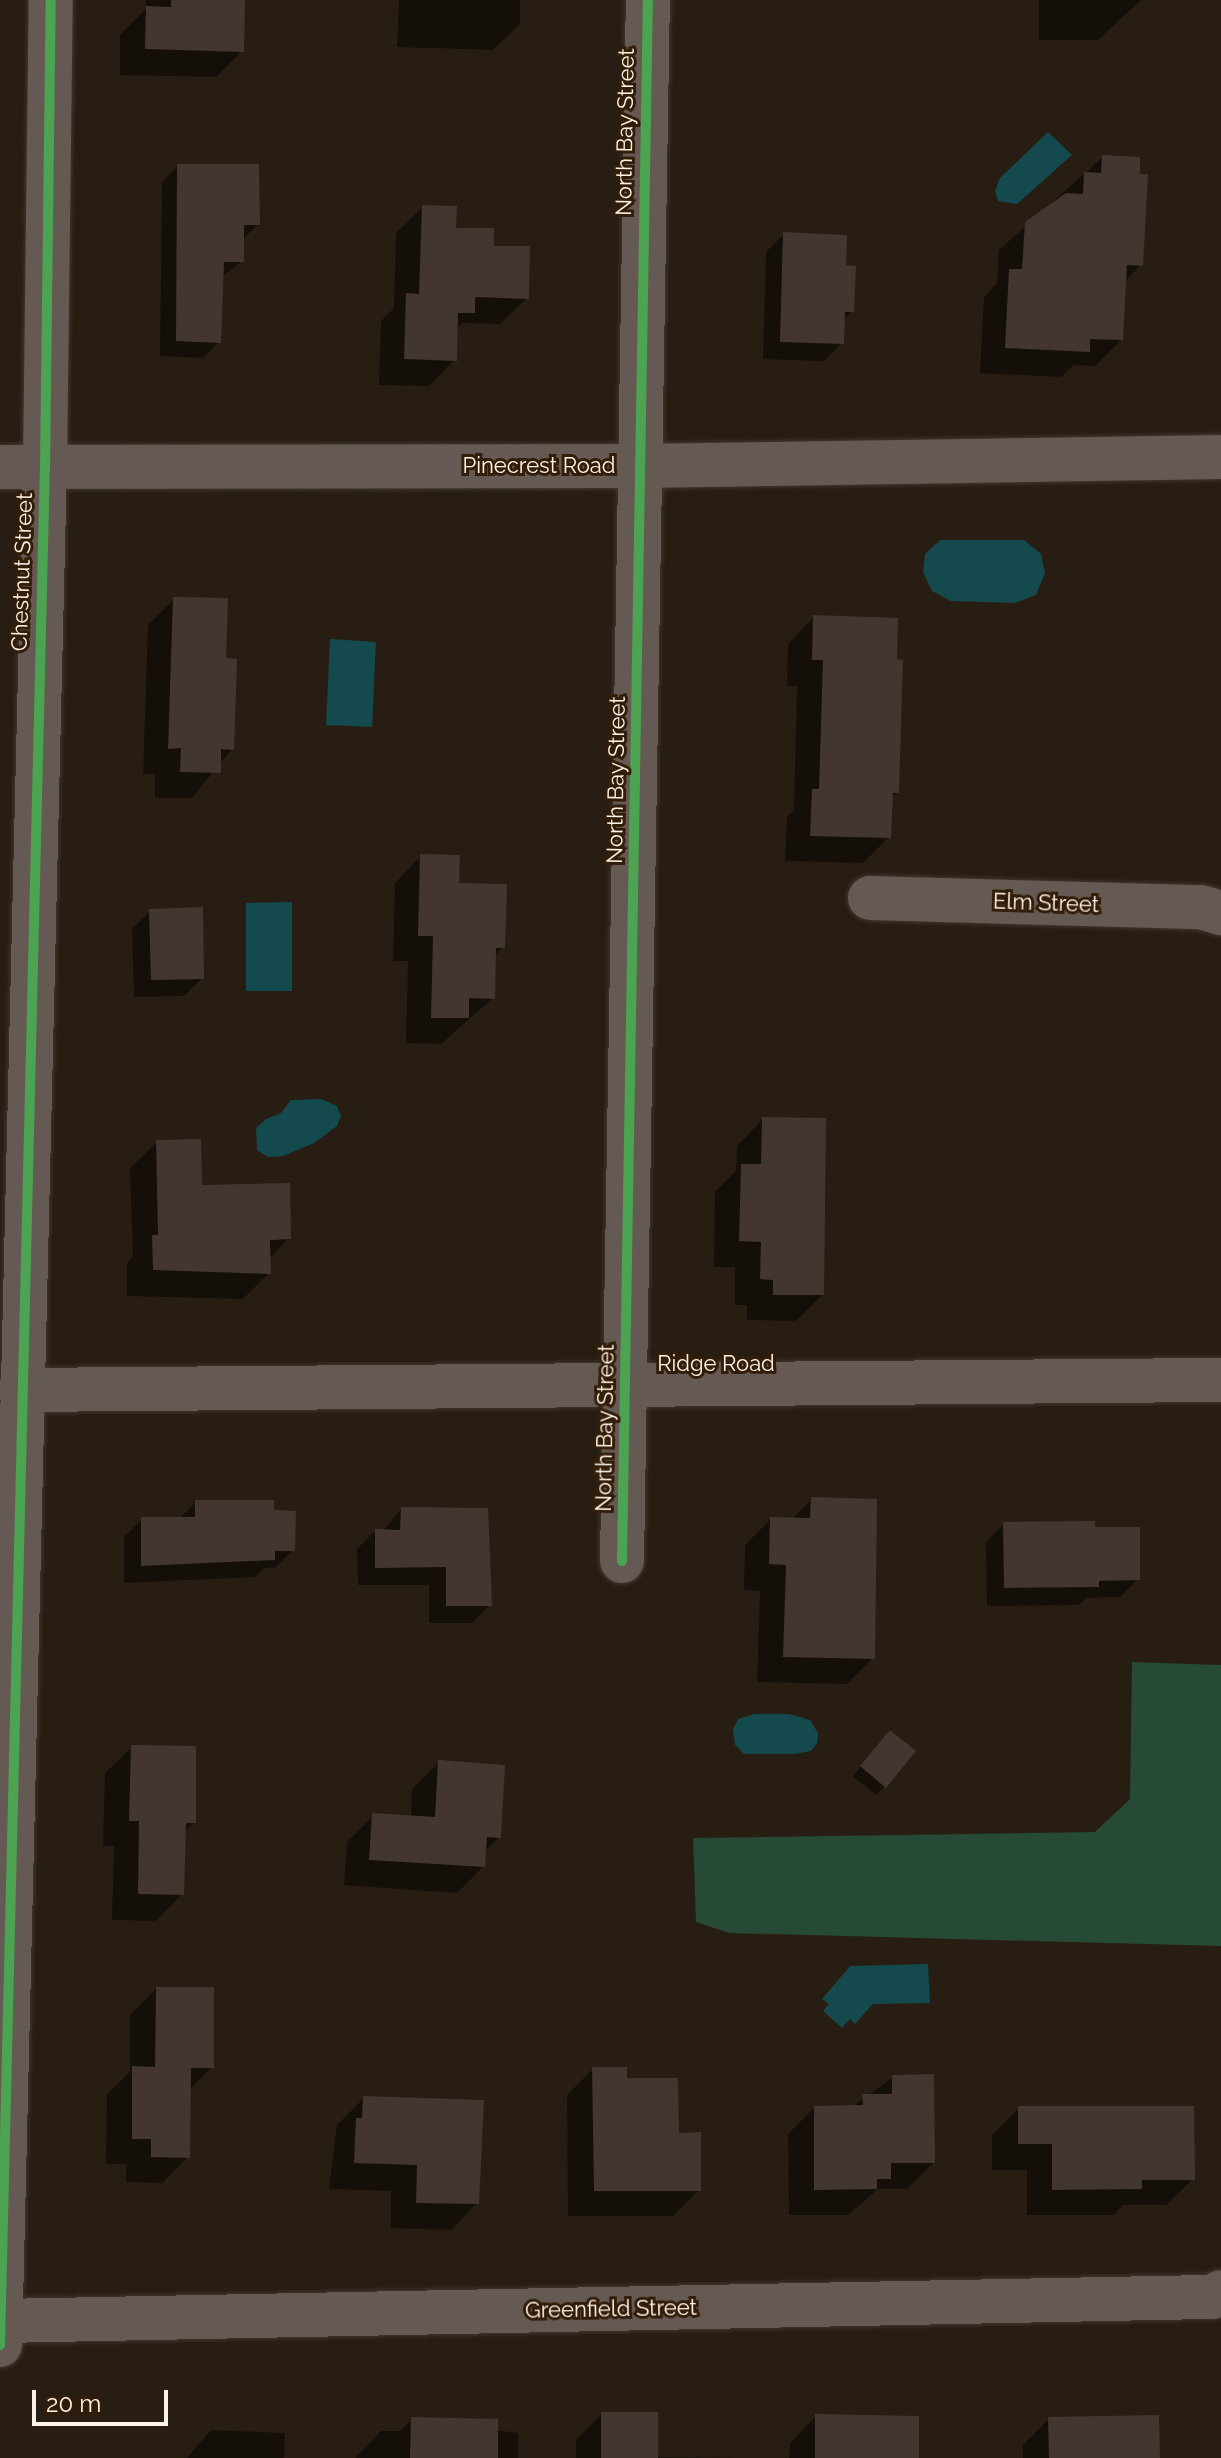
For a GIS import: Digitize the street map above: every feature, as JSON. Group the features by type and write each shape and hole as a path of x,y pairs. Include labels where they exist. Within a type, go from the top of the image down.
{"street":[{"name":"Chestnut Street","path":"0,2345 20,1390 45,467 51,0"},
{"name":"North Bay Street","path":"622,1561 648,0"},
{"name":"Pinecrest Road","path":"0,467 640,466 1221,457"},
{"name":"Elm Street","path":"870,898 1201,907 1221,913"},
{"name":"Ridge Road","path":"20,1390 1221,1380"},
{"name":"Greenfield Street","path":"1,2321 1180,2297 1221,2292"}],"green space":[{"path":"1132,1662 1221,1665 1221,1946 729,1933 696,1922 693,1838 1095,1832 1130,1799"}],"water":[{"path":"1048,132 1072,155 1017,204 998,201 995,191 1000,178"},
{"path":"940,540 1024,540 1041,554 1045,573 1036,595 1015,603 951,601 932,591 923,572 925,554"},
{"path":"330,639 376,642 372,727 326,725"},
{"path":"292,902 292,991 246,991 246,903"},
{"path":"321,1099 337,1106 341,1116 337,1126 314,1143 283,1156 268,1157 257,1150 256,1128 266,1119 281,1113 291,1100"},
{"path":"754,1714 789,1714 810,1720 818,1733 817,1743 811,1751 794,1754 744,1754 735,1745 733,1729 738,1719"},
{"path":"928,1964 930,2003 873,2004 855,2024 850,2019 842,2028 823,2011 829,2004 822,1999 850,1966"}],"building":[{"path":"171,0 245,0 244,52 145,49 146,6 171,7"},
{"path":"1102,155 1140,157 1140,174 1148,174 1143,266 1127,265 1123,340 1090,339 1090,352 1005,348 1009,269 1022,269 1025,222 1066,193 1083,194 1084,172 1101,173"},
{"path":"177,164 259,164 260,225 244,225 244,262 224,262 221,343 176,341"},
{"path":"422,205 457,206 456,228 494,228 494,246 530,246 529,299 475,297 475,313 458,313 457,361 404,359 406,293 419,294"},
{"path":"783,232 847,235 846,265 856,266 854,312 845,312 844,344 780,342"},
{"path":"173,597 228,598 226,658 237,659 234,750 221,749 221,773 180,772 181,748 168,749"},
{"path":"813,615 898,618 897,659 903,660 899,793 893,793 891,838 810,836 812,789 819,789 823,660 812,660"},
{"path":"420,854 460,855 459,883 507,884 505,948 496,948 495,999 469,998 469,1018 431,1018 433,936 418,936"},
{"path":"203,907 204,979 151,980 149,909"},
{"path":"762,1117 826,1118 824,1295 773,1295 773,1280 760,1279 761,1242 739,1241 741,1164 761,1164"},
{"path":"201,1139 202,1185 290,1183 291,1239 270,1240 271,1274 153,1270 152,1235 158,1235 156,1140"},
{"path":"811,1497 877,1499 875,1659 783,1657 786,1565 769,1564 770,1517 810,1518"},
{"path":"195,1500 274,1500 274,1510 296,1511 295,1551 275,1551 275,1560 141,1566 141,1517 195,1517"},
{"path":"401,1507 488,1508 492,1606 446,1606 446,1567 375,1568 375,1529 400,1530"},
{"path":"1095,1521 1095,1527 1140,1527 1140,1580 1099,1581 1099,1587 1004,1588 1003,1522"},
{"path":"890,1730 916,1751 886,1788 860,1766"},
{"path":"131,1745 196,1746 196,1823 186,1823 184,1895 138,1894 139,1821 129,1821"},
{"path":"438,1760 505,1765 501,1838 487,1837 485,1867 369,1860 372,1813 435,1817"},
{"path":"156,1987 214,1987 214,2068 191,2068 190,2158 151,2157 151,2139 132,2139 132,2066 155,2067"},
{"path":"592,2067 627,2067 627,2078 678,2078 679,2133 701,2132 701,2191 594,2191"},
{"path":"934,2074 935,2163 891,2163 891,2179 877,2179 877,2189 814,2190 814,2106 863,2105 862,2094 892,2094 892,2075"},
{"path":"363,2096 484,2100 479,2204 416,2203 417,2165 354,2163 356,2118 362,2118"},
{"path":"1018,2106 1194,2106 1195,2180 1142,2180 1142,2189 1052,2190 1052,2144 1018,2144"},
{"path":"601,2412 658,2412 658,2458 601,2458"},
{"path":"815,2414 919,2416 919,2458 815,2458"},
{"path":"1159,2415 1160,2458 1049,2458 1048,2417"},
{"path":"411,2417 498,2419 498,2458 410,2458"}],"cycle path":[{"path":"0,2345 45,467 51,0"},
{"path":"622,1561 648,0"}]}
